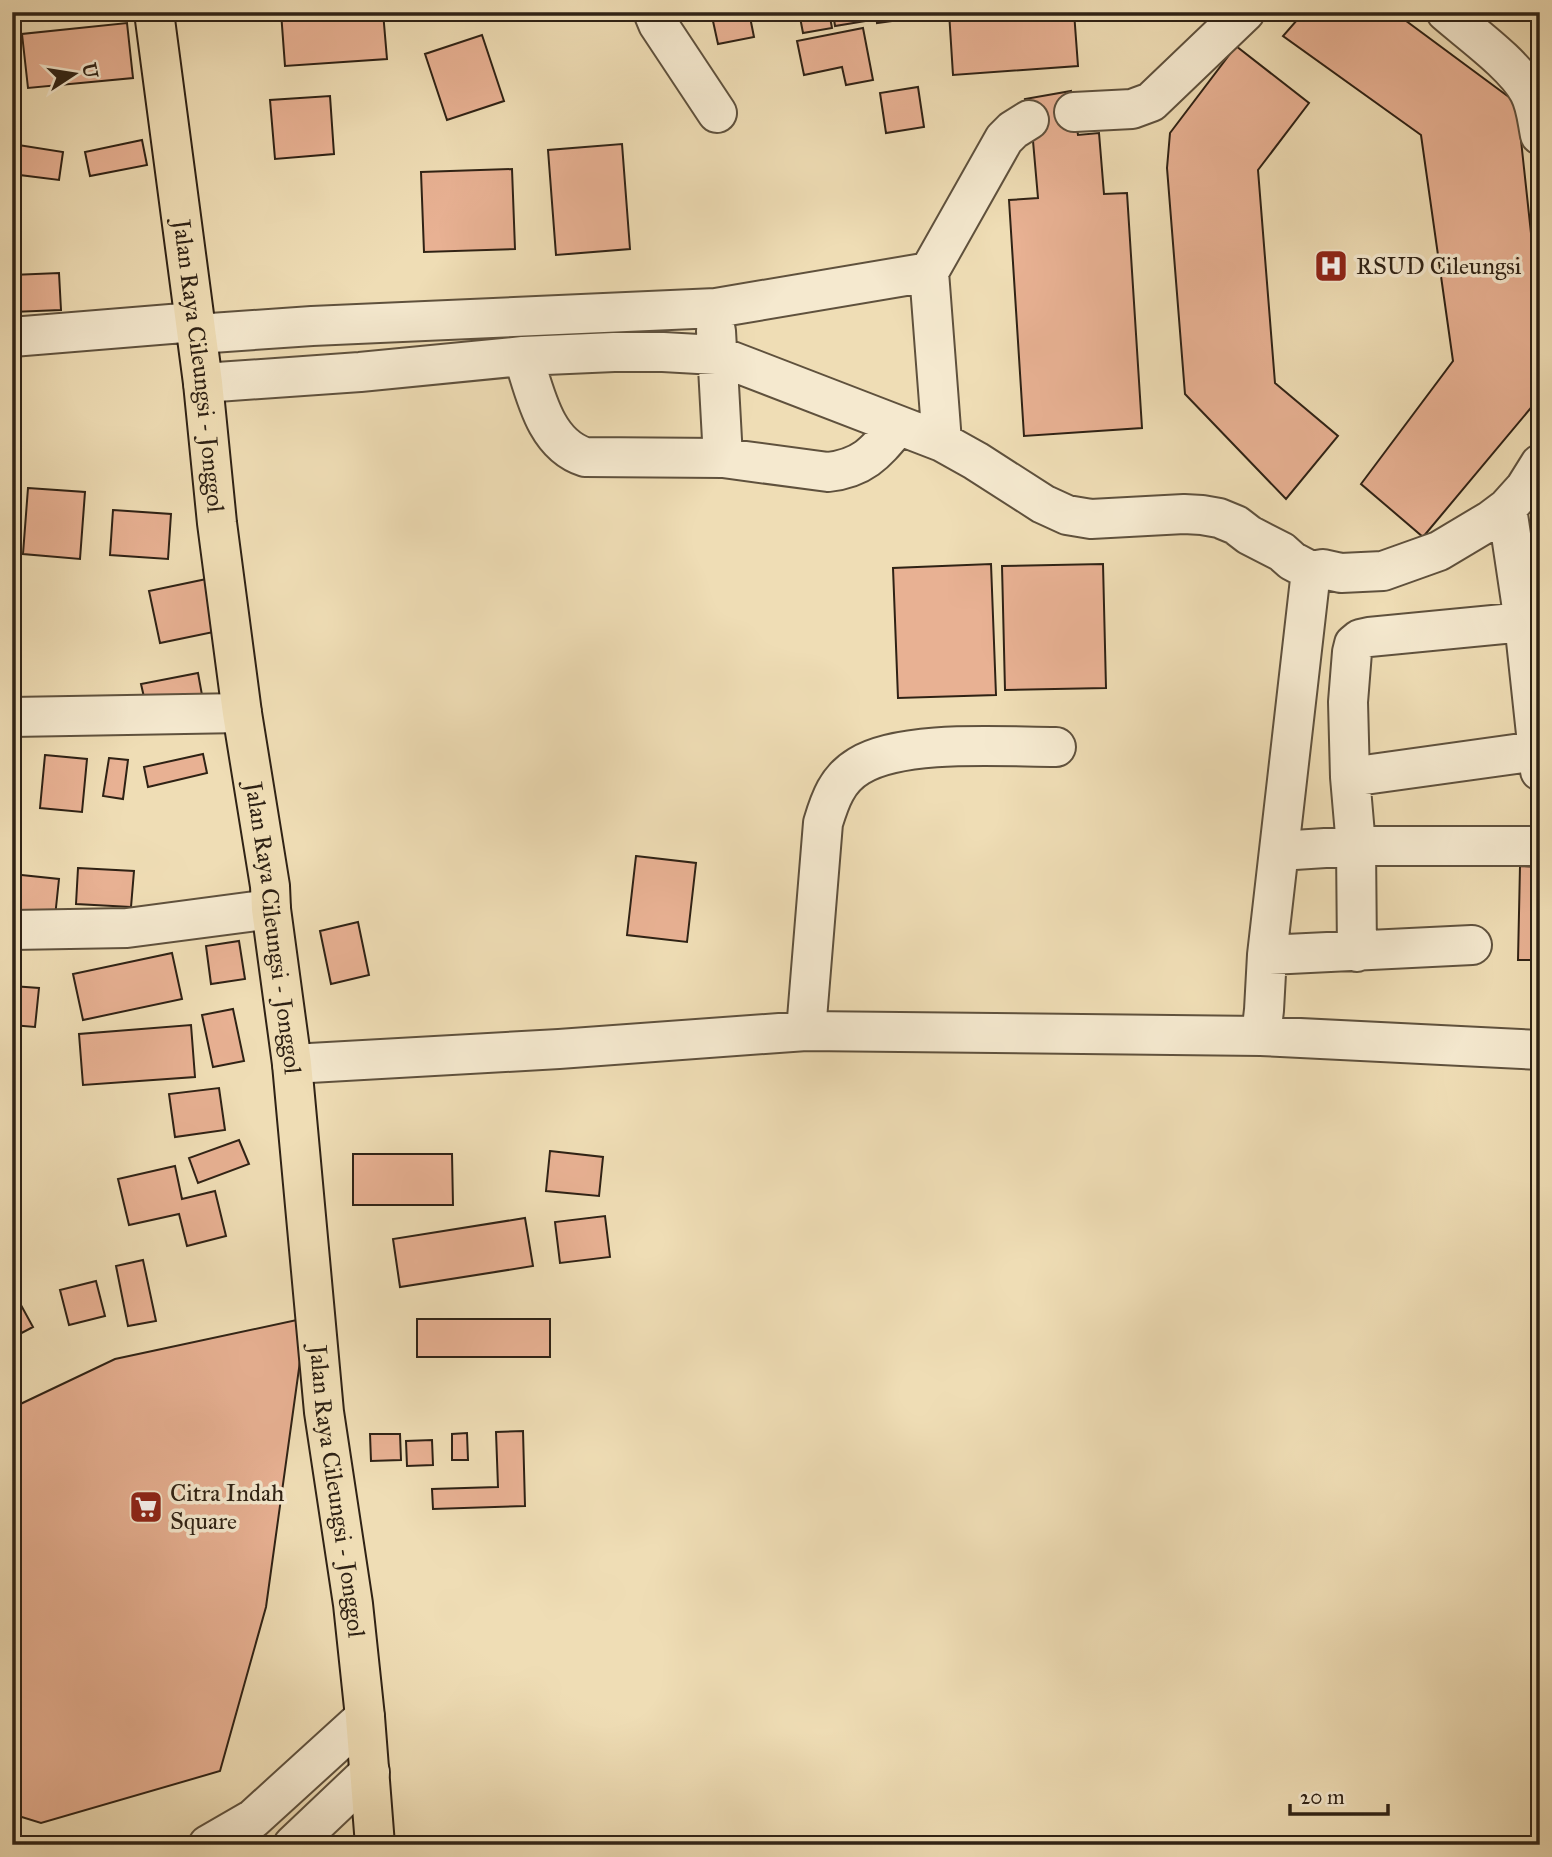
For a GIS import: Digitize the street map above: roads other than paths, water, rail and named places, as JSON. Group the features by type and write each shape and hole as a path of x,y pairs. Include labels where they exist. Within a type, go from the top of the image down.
{"main road":[{"name":"Jalan Raya Cileungsi - Jonggol","path":"154,12 203,383 217,523 242,713 271,886 271,909 292,1064 324,1412 353,1604 375,1845"}],"street":[{"path":"653,12 658,24 717,113"},
{"path":"1074,112 1132,109 1151,102 1245,12"},
{"path":"1446,12 1521,80 1535,107 1540,135"},
{"path":"942,442 929,272 1004,139 1029,120"},
{"path":"12,337 716,308 929,272"},
{"path":"716,308 716,355 723,458"},
{"path":"203,383 359,372 523,356 614,352 716,355 942,442 1042,504 1067,515 1091,519 1184,514 1219,518 1236,525 1248,535 1282,552 1311,571 1323,569 1341,573 1383,571 1440,551 1507,508 1525,488 1540,464"},
{"path":"523,356 542,414 560,443 575,454 594,458 723,458 828,472 844,470 869,458 898,426"},
{"path":"1350,778 1539,761 1524,622 1507,508"},
{"path":"1261,1036 1267,955 1311,571"},
{"path":"1357,952 1356,846 1350,778 1348,702 1354,644 1369,637 1524,622"},
{"path":"12,717 242,713"},
{"path":"806,1031 823,823 831,797 844,779 858,766 879,756 933,748 1056,747"},
{"path":"1279,851 1356,846 1540,846"},
{"path":"12,930 127,928 271,909"},
{"path":"1267,955 1472,945"},
{"path":"292,1064 559,1049 806,1031 1261,1036 1540,1050"},
{"path":"208,1845 253,1819 365,1717"},
{"path":"293,1845 370,1772"}],"place":[{"name":"RSUD Cileungsi","path":"1331,266"},
{"name":"Citra Indah Square","path":"146,1507"}]}
